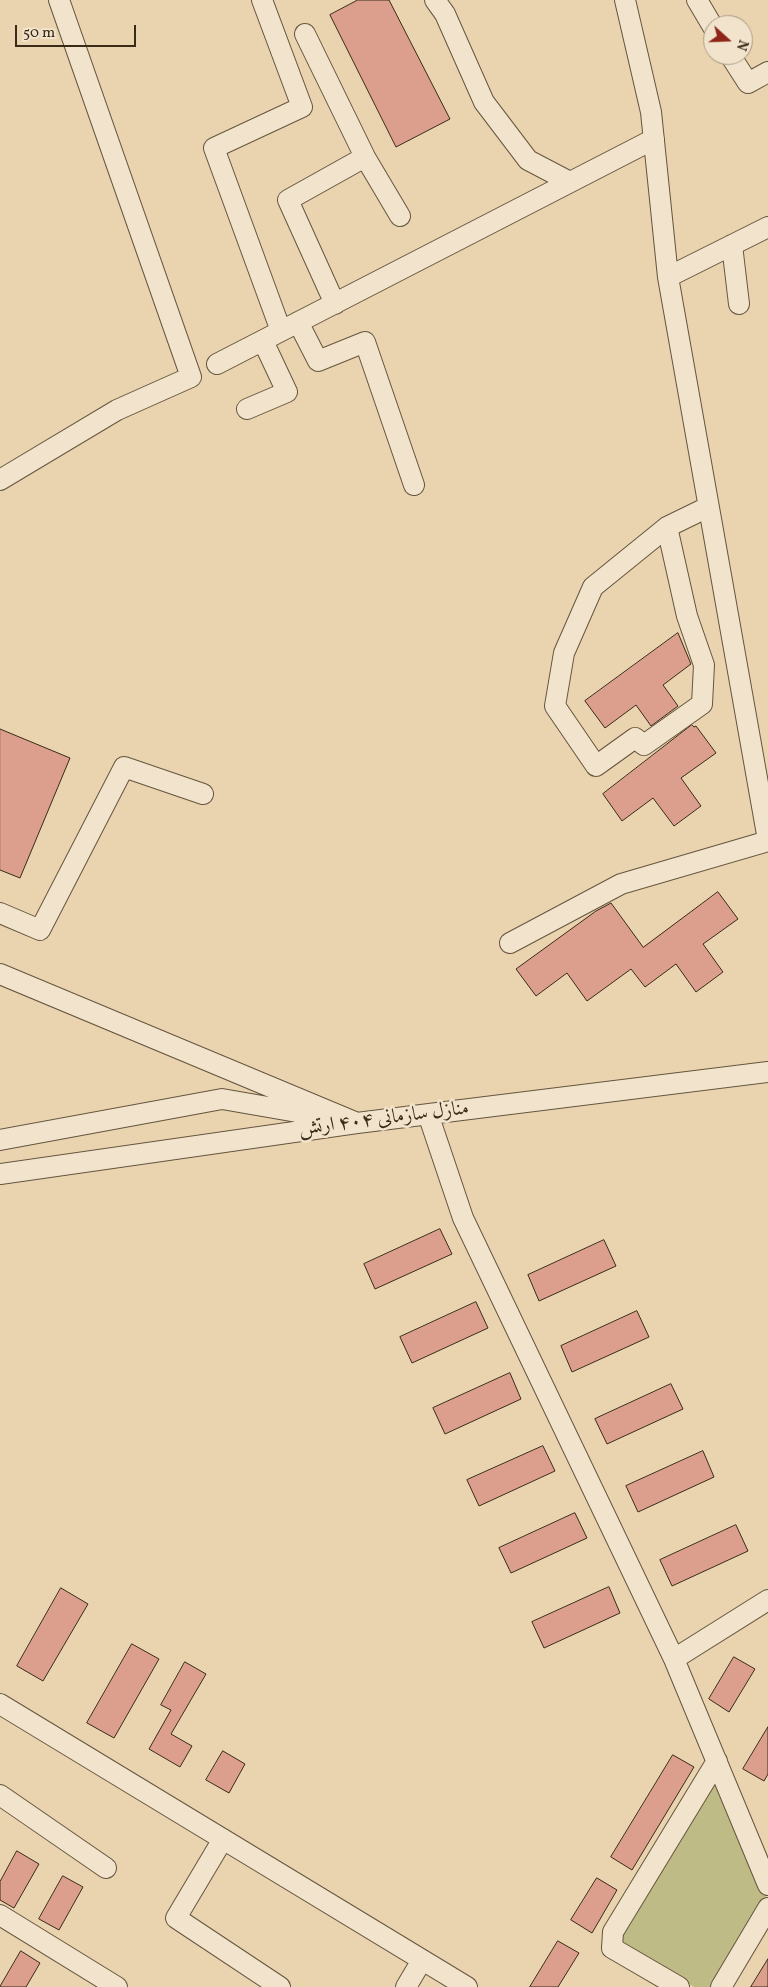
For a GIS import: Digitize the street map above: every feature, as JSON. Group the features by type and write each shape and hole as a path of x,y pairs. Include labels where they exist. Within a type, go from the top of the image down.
{"street":[{"path":"0,480 117,410 191,377 59,0"},
{"path":"248,409 287,392 281,332 214,148 302,107 262,0"},
{"path":"435,0 445,14 484,102 528,160 570,182"},
{"path":"510,943 621,884 768,840 765,803 708,507 668,277 652,112 626,0"},
{"path":"697,0 706,15"},
{"path":"306,34 365,157 400,216"},
{"path":"736,65 748,83 768,72"},
{"path":"217,364 654,139"},
{"path":"335,304 288,200 365,157"},
{"path":"668,277 768,227"},
{"path":"732,245 740,304"},
{"path":"281,332 318,361 365,342 414,485"},
{"path":"667,527 687,616 704,664 702,704 644,745 635,738 596,766 555,706 564,653 593,587 667,527 708,507"},
{"path":"0,913 40,930 124,767 202,794"},
{"path":"0,974 357,1122"},
{"name":"منازل سازمانی ۴۰۴ ارتش","path":"0,1174 357,1122 768,1072"},
{"path":"0,1140 222,1099 357,1122"},
{"path":"428,1114 462,1218 674,1659 768,1885"},
{"path":"674,1659 768,1600"},
{"path":"1,1706 466,1987"},
{"path":"679,1987 612,1948 613,1932 717,1761"},
{"path":"0,1795 106,1868"},
{"path":"223,1839 176,1918 280,1987"},
{"path":"721,1987 768,1908"},
{"path":"0,1915 117,1987"},
{"path":"406,1987 422,1960"}],"shaded area":[{"path":"717,1781 766,1896 713,1987 694,1987 620,1940"}],"building":[{"path":"358,0 389,0 450,119 396,147 330,15"},
{"path":"678,633 691,664 663,685 678,706 651,726 636,705 605,728 585,701"},
{"path":"692,725 696,726 716,753 681,778 701,806 674,826 653,798 622,821 603,794"},
{"path":"0,729 70,758 20,878 0,870"},
{"path":"718,892 738,919 703,944 723,972 696,992 676,964 645,987 631,969 587,1001 567,973 536,996 516,969 596,911 611,903 643,947"},
{"path":"440,1229 452,1254 375,1289 364,1264"},
{"path":"604,1240 616,1266 539,1301 528,1275"},
{"path":"476,1302 488,1328 412,1363 400,1337"},
{"path":"637,1311 649,1337 572,1372 561,1346"},
{"path":"510,1373 521,1399 445,1434 433,1408"},
{"path":"671,1384 683,1409 607,1444 595,1419"},
{"path":"543,1446 555,1471 479,1506 467,1480"},
{"path":"703,1451 714,1477 638,1512 626,1486"},
{"path":"575,1513 587,1538 511,1573 499,1548"},
{"path":"736,1525 748,1551 672,1586 660,1560"},
{"path":"609,1587 620,1613 544,1648 532,1622"},
{"path":"61,1588 88,1604 43,1681 17,1666"},
{"path":"132,1644 159,1659 114,1738 87,1723"},
{"path":"734,1657 755,1669 729,1712 709,1699"},
{"path":"185,1662 206,1674 171,1734 192,1746 180,1767 149,1749 171,1710 161,1705"},
{"path":"768,1727 768,1774 764,1781 743,1769"},
{"path":"223,1751 245,1764 229,1793 206,1780"},
{"path":"673,1755 694,1767 632,1870 611,1857"},
{"path":"17,1851 39,1864 14,1908 0,1900 0,1882"},
{"path":"63,1876 83,1887 59,1930 39,1919"},
{"path":"597,1878 617,1890 592,1933 571,1920"},
{"path":"558,1941 579,1953 558,1987 530,1987"},
{"path":"21,1951 40,1963 26,1987 0,1987"},
{"path":"768,1959 768,1987 751,1987"}]}
